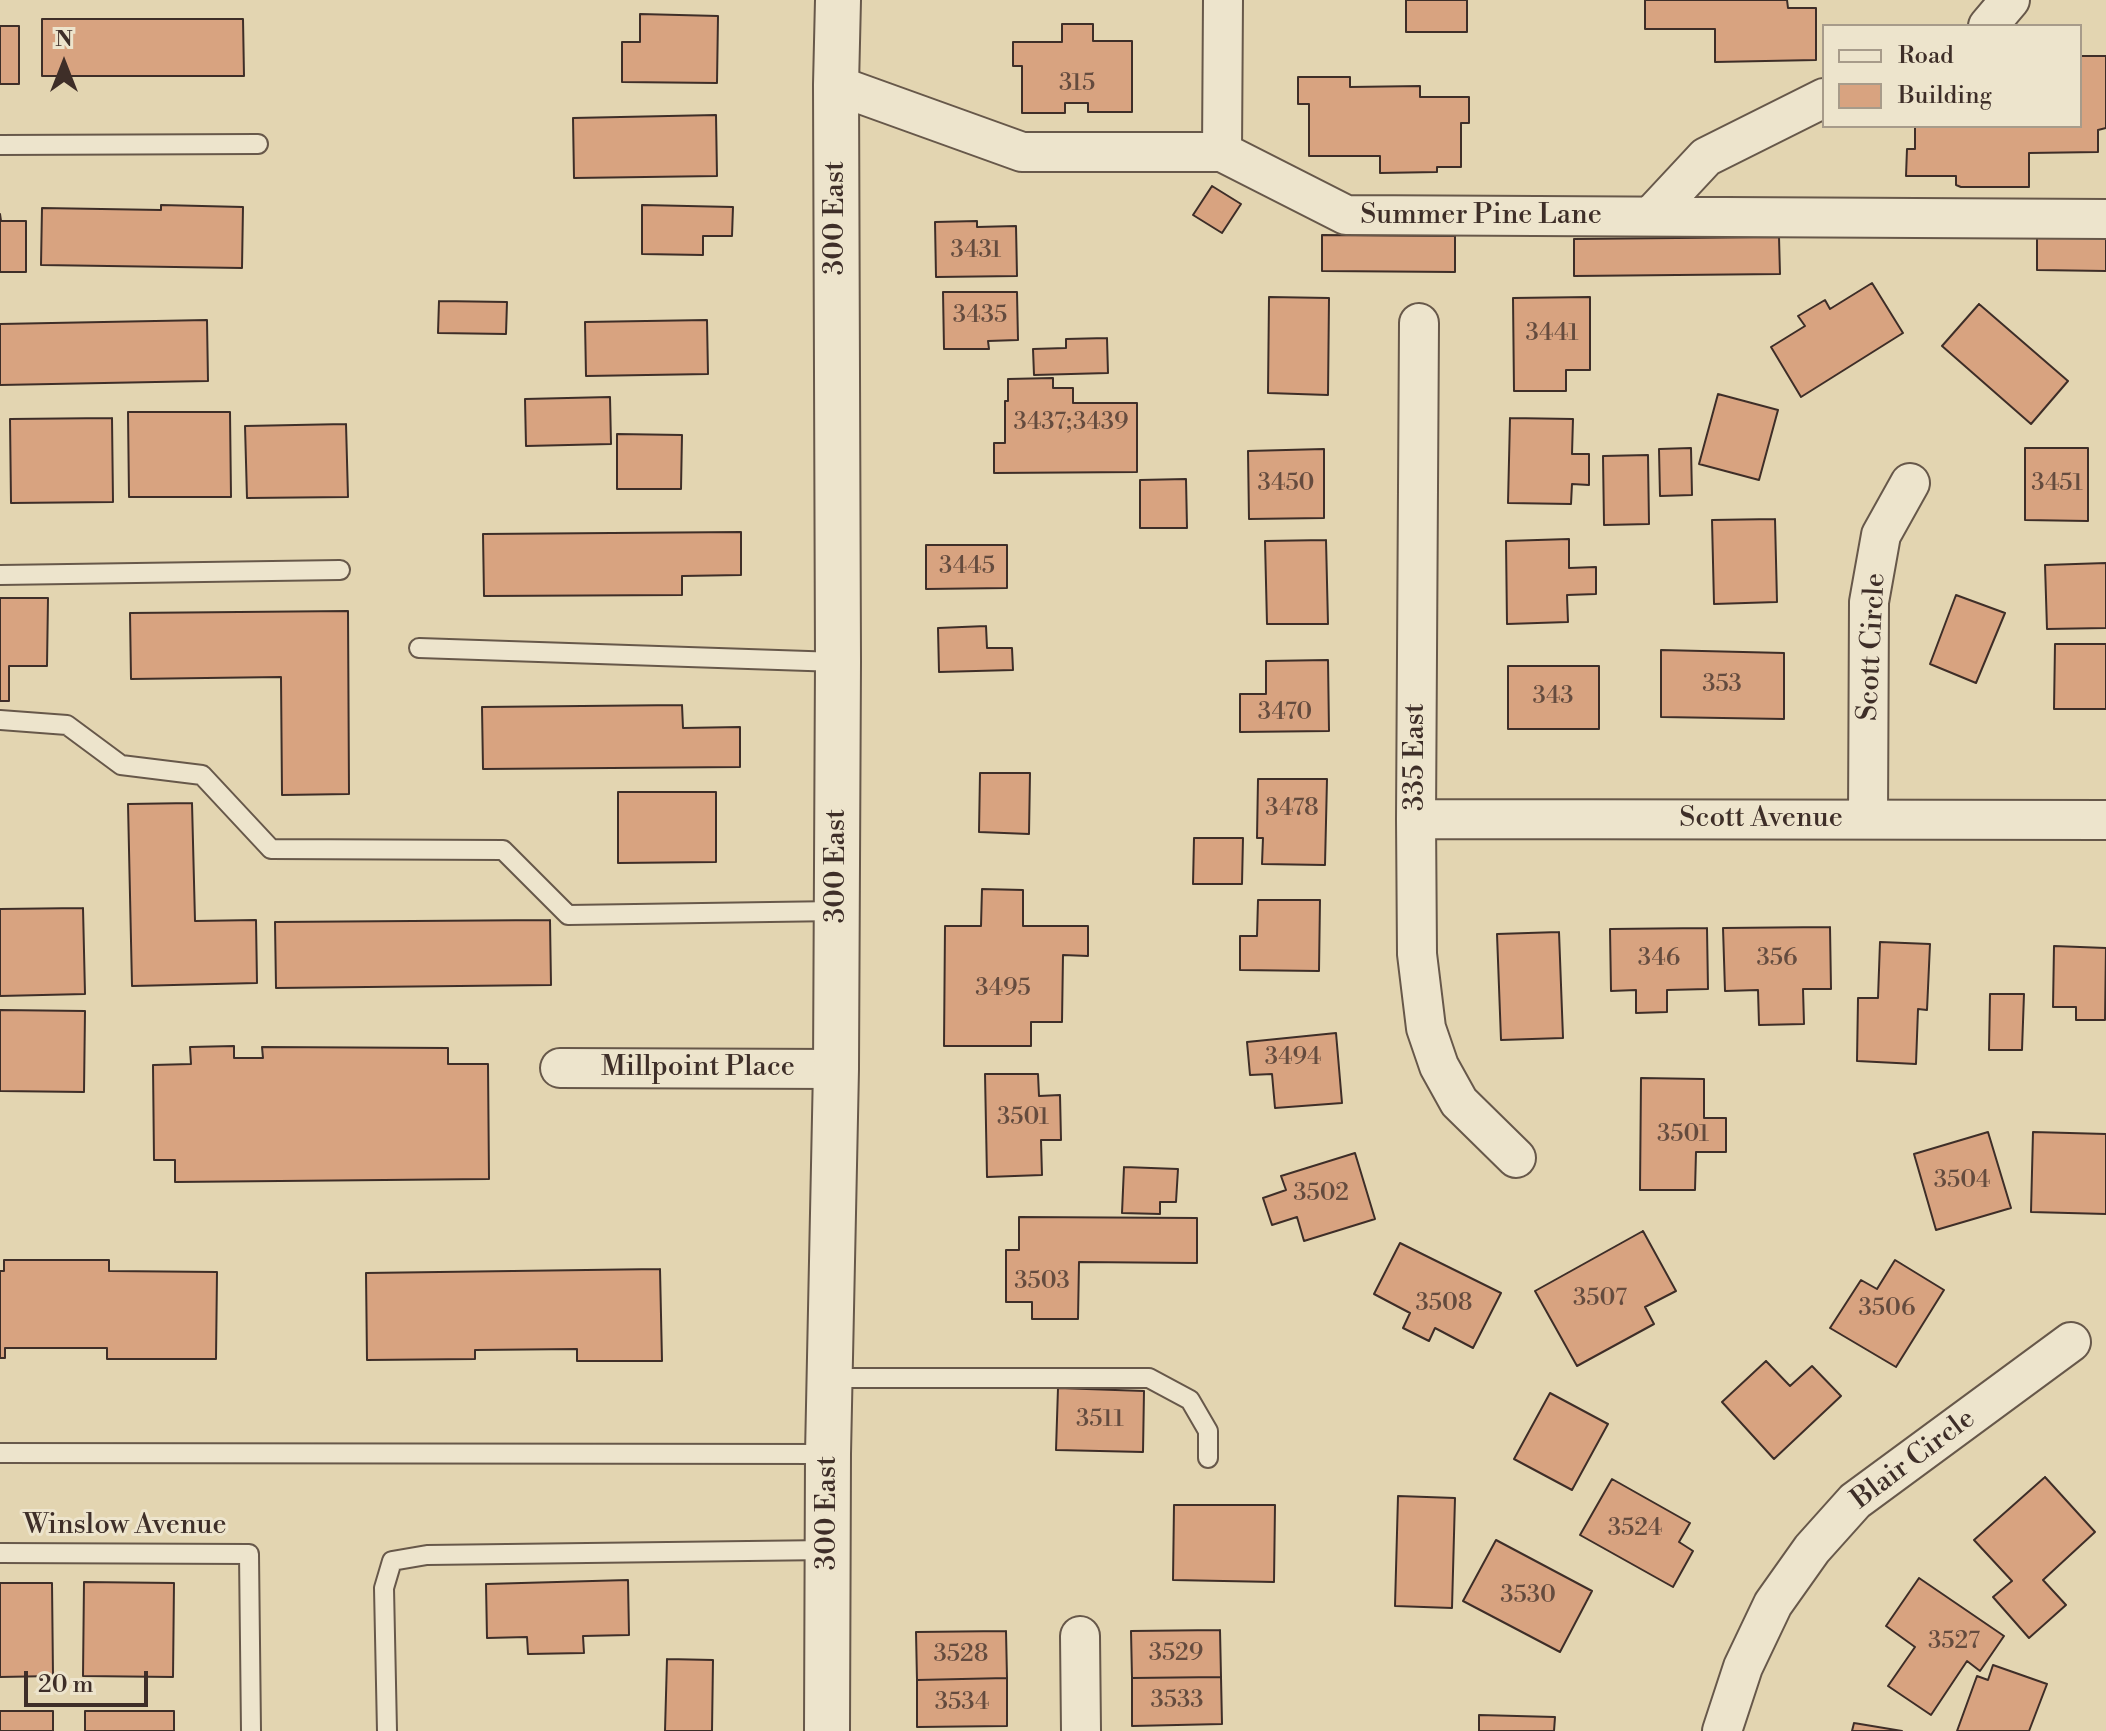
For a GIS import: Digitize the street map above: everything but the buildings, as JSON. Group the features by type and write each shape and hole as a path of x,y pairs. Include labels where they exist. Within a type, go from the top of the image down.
{"street":[{"name":"300 East","path":"827,1731 828,1454 836,1069 838,0"},
{"path":"1222,152 1223,0"},
{"path":"1990,24 2010,0"},
{"name":"Summer Pine Lane","path":"836,85 1022,152 1222,152 1346,215 2106,219"},
{"path":"1651,216 1706,157 1822,99"},
{"name":"335 East","path":"1419,323 1417,954 1426,1028 1439,1066 1459,1102 1516,1158"},
{"name":"Scott Circle","path":"1868,819 1869,602 1881,535 1910,483"},
{"name":"Scott Avenue","path":"1416,819 2106,820"},
{"name":"Millpoint Place","path":"560,1068 836,1069"},
{"name":"Blair Circle","path":"1722,1731 1743,1667 1773,1604 1812,1549 1855,1501 2071,1342"},
{"path":"1080,1636 1081,1731"}],"lane":[{"path":"0,145 258,144"},
{"path":"0,575 340,570"},
{"path":"419,648 838,662"},
{"path":"0,720 67,725 121,765 202,775 271,849 503,850 568,915 837,911"},
{"path":"830,1378 1149,1378 1190,1400 1208,1431 1208,1458"},
{"path":"0,1453 828,1454"},
{"path":"387,1731 384,1588 392,1561 427,1555 828,1550"},
{"name":"Winslow Avenue","path":"0,1553 249,1554 251,1731"}]}
